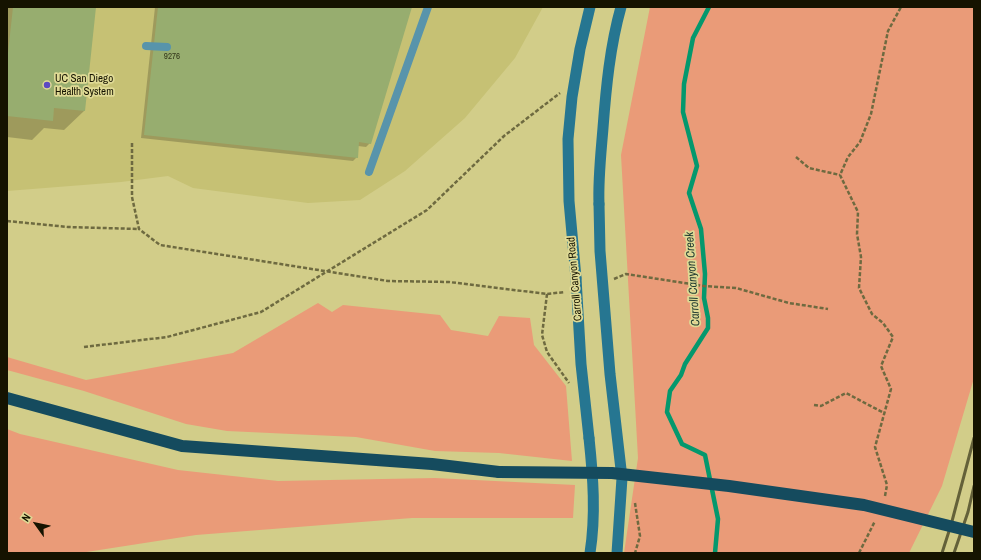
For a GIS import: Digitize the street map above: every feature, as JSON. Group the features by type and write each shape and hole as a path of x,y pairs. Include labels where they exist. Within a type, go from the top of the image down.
{"highway":[{"path":"7,398 182,446 418,463 499,472 612,473 729,486 864,505 974,532"}],"main road":[{"name":"Carroll Canyon Road","path":"590,7 580,49 568,139 569,201 581,364 591,464 593,508 590,553"},
{"path":"617,553 622,478 610,374 600,251 598,181 605,98 621,7"}],"lane":[{"path":"370,172 428,7"},
{"path":"146,46 167,47"}],"path":[{"path":"885,498 887,485 875,448 891,389 881,366 892,337 883,323 872,314 859,288 862,257 857,234 858,212 840,175 848,157 860,142 871,114 888,31 901,7"},
{"path":"84,347 167,337 261,312 427,210 504,136 575,82"},
{"path":"132,143 132,197 139,229"},
{"path":"796,156 809,168 840,175"},
{"path":"7,221 68,227 139,229 160,245 388,281 449,282 547,294 568,291"},
{"path":"611,280 626,274 704,286 736,288 789,303 828,309"},
{"path":"814,405 821,406 846,393 884,413"},
{"path":"860,553 876,519"}],"shaded area":[{"path":"7,7 543,7 515,58 465,118 405,171 360,200 308,203 193,188 168,176 121,182 7,191"},
{"path":"650,7 974,7 974,378 942,486 909,553 624,553 638,458 621,155"},
{"path":"318,303 332,312 343,305 440,315 451,330 488,336 499,316 530,318 534,345 566,386 572,461 499,453 435,451 356,437 227,431 186,424 84,391 7,370 7,357 86,380 233,353"},
{"path":"7,429 20,434 178,470 278,481 435,478 575,485 573,518 412,518 196,535 80,553 7,553"}],"building":[{"name":"UC San Diego Health System","path":"13,7 96,7 85,111 54,108 53,121 7,116 7,62"},
{"path":"158,7 412,7 371,144 359,142 358,158 144,135"}],"waterway":[{"name":"Carroll Canyon Creek","path":"709,7 693,38 684,84 683,112 697,166 689,193 701,229 705,274 704,298 708,318 708,328 670,391 667,412 682,444 705,455 718,519 715,553"}],"railway":[{"path":"942,553 974,438"},
{"path":"954,553 968,512 974,486"}],"place":[{"name":"UC San Diego Health System","path":"47,85"}]}
